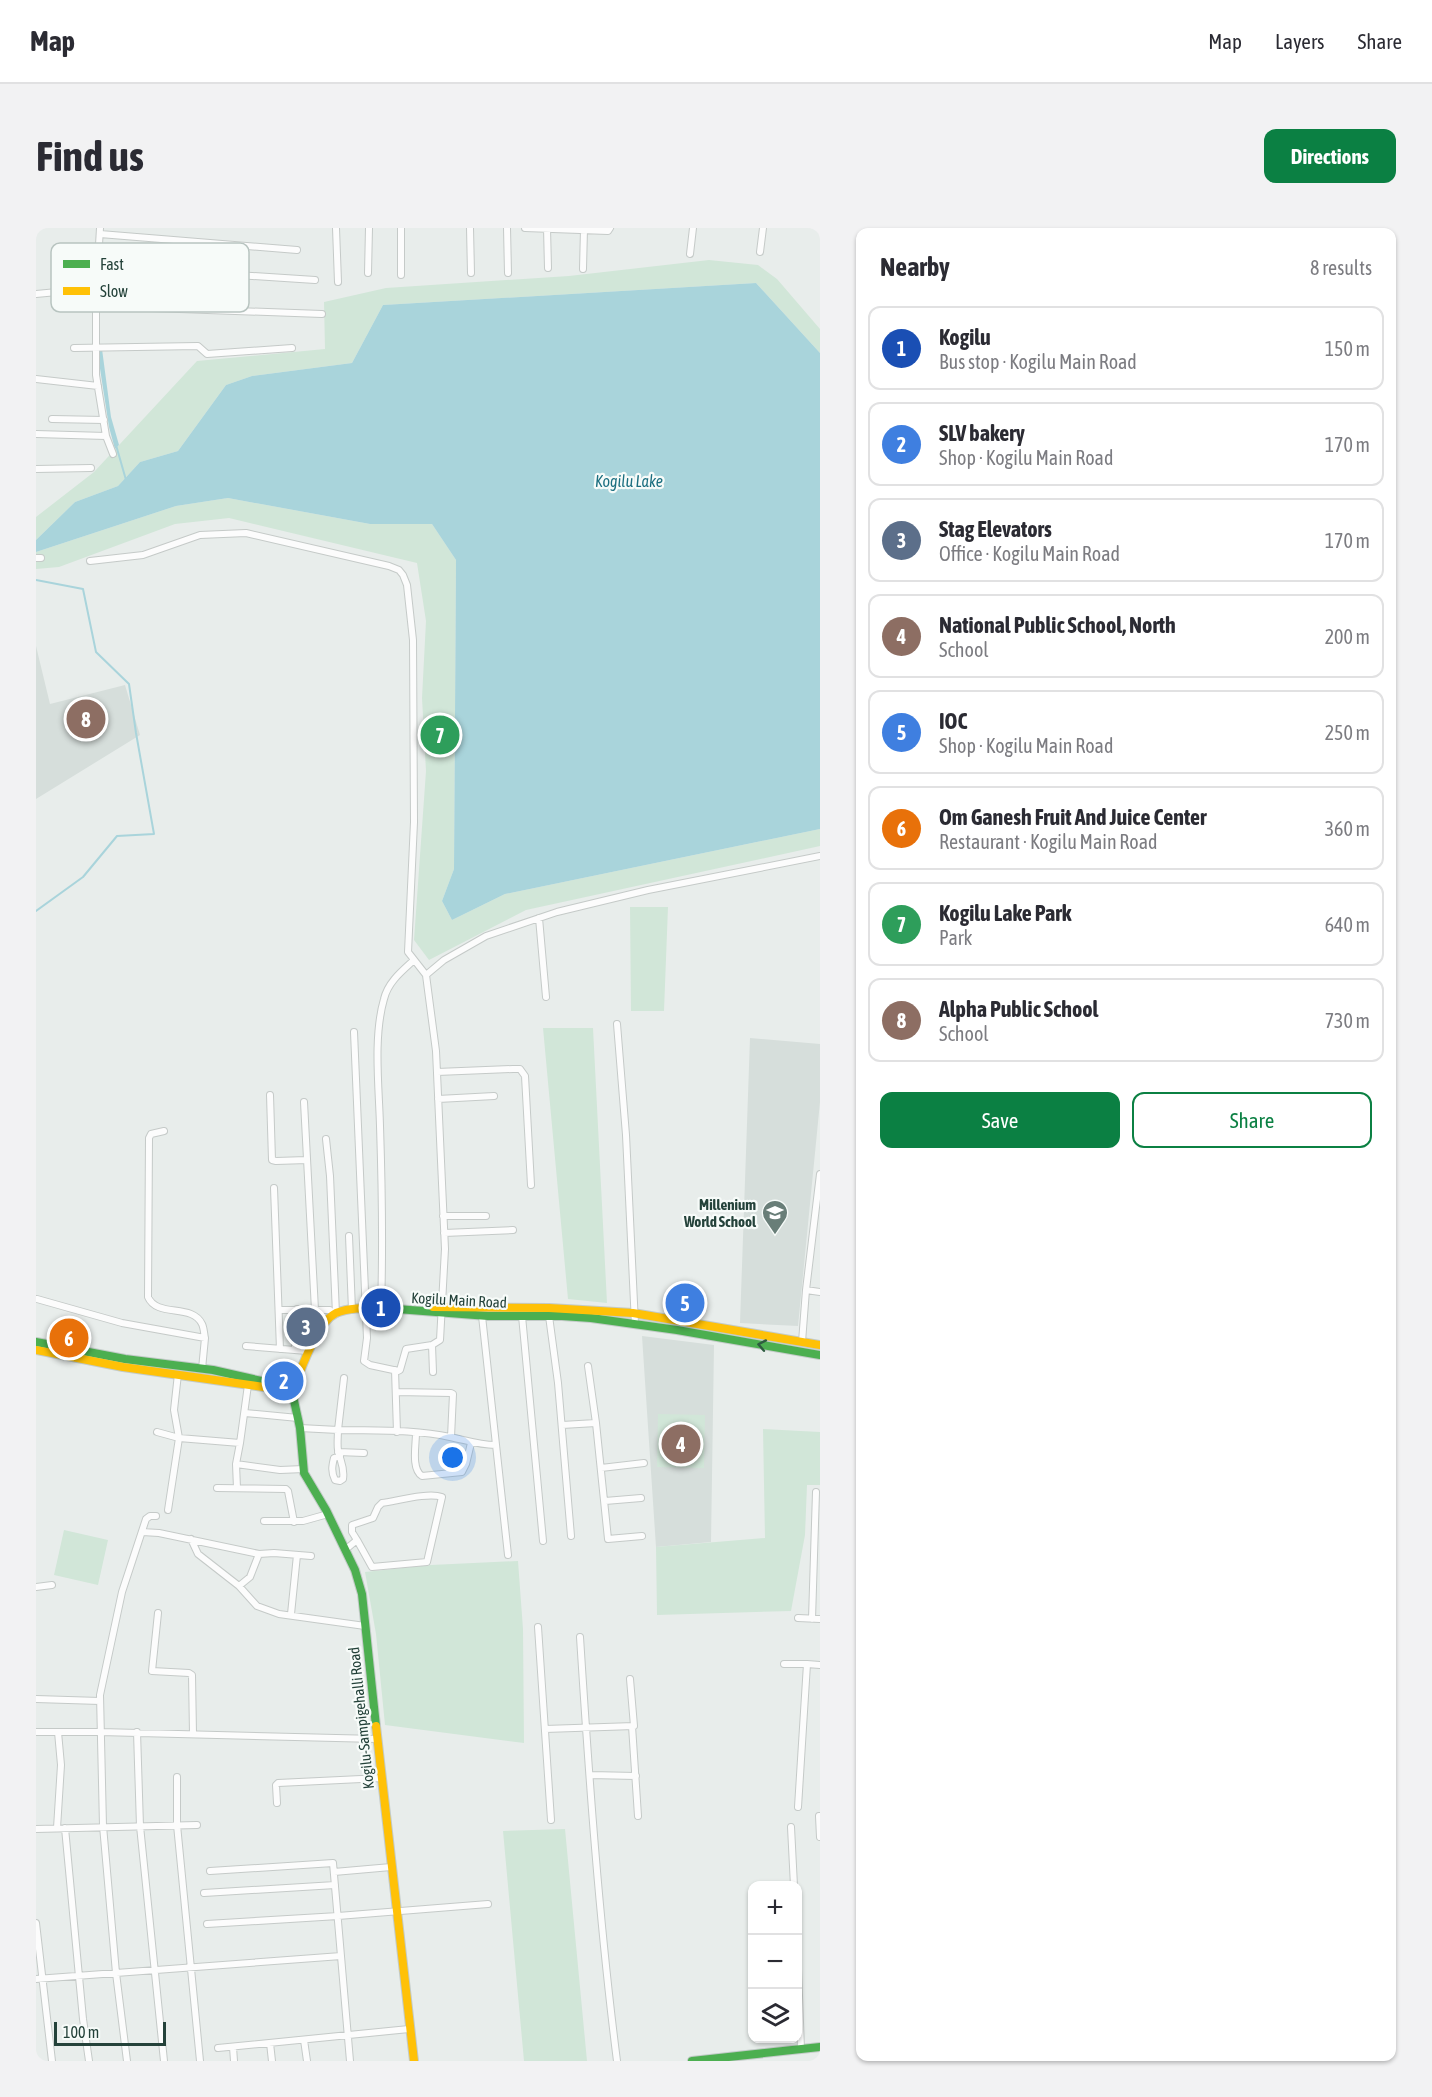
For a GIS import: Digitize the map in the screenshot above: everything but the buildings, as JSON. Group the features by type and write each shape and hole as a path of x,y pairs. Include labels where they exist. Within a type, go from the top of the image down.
{"main road":[{"name":"Kogilu Main Road","path":"334,1313 381,1306 441,1310 482,1316 590,1317 820,1355"},
{"name":"Kogilu Main Road","path":"441,1310 549,1308 633,1313 820,1345"},
{"path":"291,1388 322,1323 334,1313"},
{"path":"291,1388 321,1331 334,1313"},
{"path":"36,1342 124,1359 202,1369 248,1386 291,1388"},
{"path":"36,1350 123,1366 178,1374 224,1376 291,1388"},
{"name":"Kogilu-Sampigehalli Road","path":"291,1388 300,1428 304,1473 328,1514 355,1569 359,1586 414,2061"},
{"path":"692,2061 820,2047"}],"street":[{"path":"336,228 338,282"},
{"path":"368,273 369,228"},
{"path":"401,275 402,228"},
{"path":"470,228 471,273"},
{"path":"507,228 508,273"},
{"path":"525,228 608,231 610,228"},
{"path":"690,254 693,228"},
{"path":"760,252 763,228"},
{"path":"547,229 548,268"},
{"path":"583,269 584,229"},
{"path":"100,231 224,243"},
{"path":"249,245 297,250"},
{"path":"249,276 315,280"},
{"path":"36,294 51,293"},
{"path":"249,311 321,314"},
{"path":"96,312 98,386 106,436 113,454"},
{"path":"74,348 198,346 207,354 292,348"},
{"path":"36,379 98,386"},
{"path":"52,419 104,420"},
{"path":"36,434 106,436"},
{"path":"36,469 91,468"},
{"path":"90,561 143,555 200,535 246,533 390,566 399,570 407,585 413,640 414,822 408,952 426,975 436,1052 444,1233 440,1340 432,1345 406,1349 400,1370 370,1365 364,1361 367,1338 354,1032"},
{"path":"426,975 444,960 486,936 557,912 648,890 820,856"},
{"path":"539,918 546,997"},
{"path":"381,1306 383,1240 380,1014 389,985 414,960"},
{"path":"617,1024 626,1136 635,1324"},
{"path":"437,1072 513,1069 523,1071 531,1185"},
{"path":"270,1095 272,1160 307,1160"},
{"path":"438,1099 494,1096"},
{"path":"304,1102 315,1310"},
{"path":"164,1131 151,1134 149,1138 148,1297 150,1303 157,1307 189,1313 202,1324 205,1338 202,1369"},
{"path":"326,1139 330,1176 334,1313"},
{"path":"802,1342 820,1174"},
{"path":"274,1188 280,1349"},
{"path":"443,1216 486,1216"},
{"path":"444,1233 513,1230"},
{"path":"349,1236 352,1309"},
{"path":"806,1290 820,1292"},
{"path":"37,1299 122,1323 205,1338"},
{"path":"295,1350 297,1309"},
{"path":"280,1310 330,1310 334,1313"},
{"path":"482,1316 508,1555"},
{"path":"522,1316 543,1541"},
{"path":"549,1316 562,1425 571,1536"},
{"path":"432,1345 433,1372"},
{"path":"246,1346 308,1351"},
{"path":"588,1366 608,1539 642,1536"},
{"path":"395,1370 397,1432"},
{"path":"168,1510 179,1438 174,1410 178,1374"},
{"path":"344,1378 338,1430 339,1454 364,1453"},
{"path":"237,1488 236,1464 248,1386"},
{"path":"396,1392 452,1393 454,1408 450,1437"},
{"path":"245,1413 298,1418"},
{"path":"562,1425 596,1424"},
{"path":"300,1428 416,1433 495,1445"},
{"path":"157,1432 179,1438 240,1443"},
{"path":"416,1433 416,1465 417,1471 422,1476 462,1472 471,1443"},
{"path":"601,1468 644,1463"},
{"path":"236,1464 280,1470 304,1469"},
{"path":"217,1488 286,1489 294,1522"},
{"path":"812,1619 816,1492"},
{"path":"429,1496 442,1497 427,1562 372,1567 357,1540 352,1532 352,1525 373,1518 378,1506 382,1503 429,1496"},
{"path":"605,1501 641,1498"},
{"path":"264,1521 294,1522 328,1514"},
{"path":"127,2061 116,1973 103,1826 100,1701 122,1592 146,1519 156,1516"},
{"path":"142,1532 191,1539 259,1554 311,1556"},
{"path":"191,1539 198,1554 238,1586 257,1606 279,1614 365,1626"},
{"path":"345,1550 357,1540"},
{"path":"238,1586 250,1577 259,1554"},
{"path":"291,1614 297,1555"},
{"path":"36,1587 52,1585"},
{"path":"158,1613 152,1671 192,1675 193,1734"},
{"path":"798,1618 820,1619"},
{"path":"538,1627 551,1820"},
{"path":"580,1637 585,1726 606,1974 617,2061"},
{"path":"784,1664 820,1665"},
{"path":"798,1807 807,1664"},
{"path":"630,1679 638,1816"},
{"path":"36,1699 100,1701"},
{"path":"545,1729 632,1725"},
{"path":"36,1732 137,1732 377,1739"},
{"path":"57,1828 61,1765 58,1732"},
{"path":"137,1732 140,1826 164,2061"},
{"path":"590,1775 636,1776"},
{"path":"177,1778 177,1825 200,2061"},
{"path":"277,1803 276,1785 278,1783 382,1778"},
{"path":"819,1816 820,1837"},
{"path":"36,1829 197,1825"},
{"path":"791,1827 794,1881"},
{"path":"65,1828 89,2061"},
{"path":"210,1871 333,1863 350,2061"},
{"path":"334,1872 391,1868"},
{"path":"204,1893 335,1885"},
{"path":"207,1924 488,1904"},
{"path":"36,1923 39,1978 52,2061"},
{"path":"39,1978 341,1956"},
{"path":"799,1989 801,2049"},
{"path":"218,2048 409,2029"},
{"path":"304,2040 307,2061"},
{"path":"270,2043 272,2061"},
{"path":"233,2047 234,2061"}],"shaded area":[{"path":"36,646 50,704 125,685 140,735 36,799"},
{"name":"Millenium World School","path":"750,1038 820,1044 820,1102 798,1326 740,1323"},
{"path":"642,1336 714,1345 711,1542 656,1547"}],"green space":[{"path":"709,260 758,265 777,279 820,329 820,353 756,283 383,305 352,363 252,376 226,385 178,451 140,462 118,486 75,502 36,540 36,517 94,472 197,361 325,349 324,302 386,288 569,276"},
{"path":"228,498 370,524 432,524 456,560 454,869 442,901 452,920 505,894 820,829 820,846 526,910 429,960 414,940 426,771 422,698 426,621 417,563 229,518 175,524 59,567 36,569 36,552 176,506"},
{"path":"630,907 668,907 664,1011 631,1011"},
{"path":"543,1028 593,1028 607,1303 568,1299"},
{"path":"658,1414 705,1415 704,1468 657,1467"},
{"path":"763,1429 820,1432 820,1485 807,1485 805,1535 791,1611 657,1615 656,1547 765,1538"},
{"path":"64,1530 108,1540 98,1585 54,1575"},
{"path":"518,1561 523,1629 524,1743 385,1725 376,1634 365,1572 431,1565"},
{"path":"565,1829 587,2061 524,2061 503,1831"}],"water":[{"name":"Kogilu Lake","path":"756,283 820,353 820,829 505,894 452,920 442,901 454,869 456,560 432,524 370,524 228,498 176,506 36,552 36,540 75,502 118,486 140,462 178,451 226,385 252,376 352,363 383,305"},
{"path":"97,349 102,349 111,417 119,445 115,449 109,427"}],"waterway":[{"path":"116,445 126,480"},
{"path":"36,580 83,589 96,652 129,684 154,834 117,836 83,877 36,911"}],"traffic: fast":[{"path":"384,1308 488,1316 591,1318 677,1330 820,1355"},
{"path":"36,1342 125,1359 213,1370 275,1384"},
{"path":"291,1387 300,1428 304,1473 326,1510 355,1570 362,1594 376,1726"},
{"path":"692,2061 820,2047"}],"traffic: slow":[{"path":"433,1307 549,1308 633,1313 820,1345"},
{"path":"36,1350 123,1367 292,1391 316,1337 329,1318 347,1310 384,1308"},
{"path":"376,1726 414,2061"}],"place":[{"name":"Alpha Public School","path":"86,719"},
{"name":"Kogilu Lake Park","path":"440,735"},
{"name":"Millenium World School","path":"775,1236"},
{"name":"IOC","path":"685,1303"},
{"name":"Kogilu","path":"381,1308"},
{"name":"Stag Elevators","path":"306,1327"},
{"name":"Om Ganesh Fruit And Juice Center","path":"69,1338"},
{"name":"SLV bakery","path":"284,1381"},
{"name":"National Public School, North","path":"681,1444"}]}
